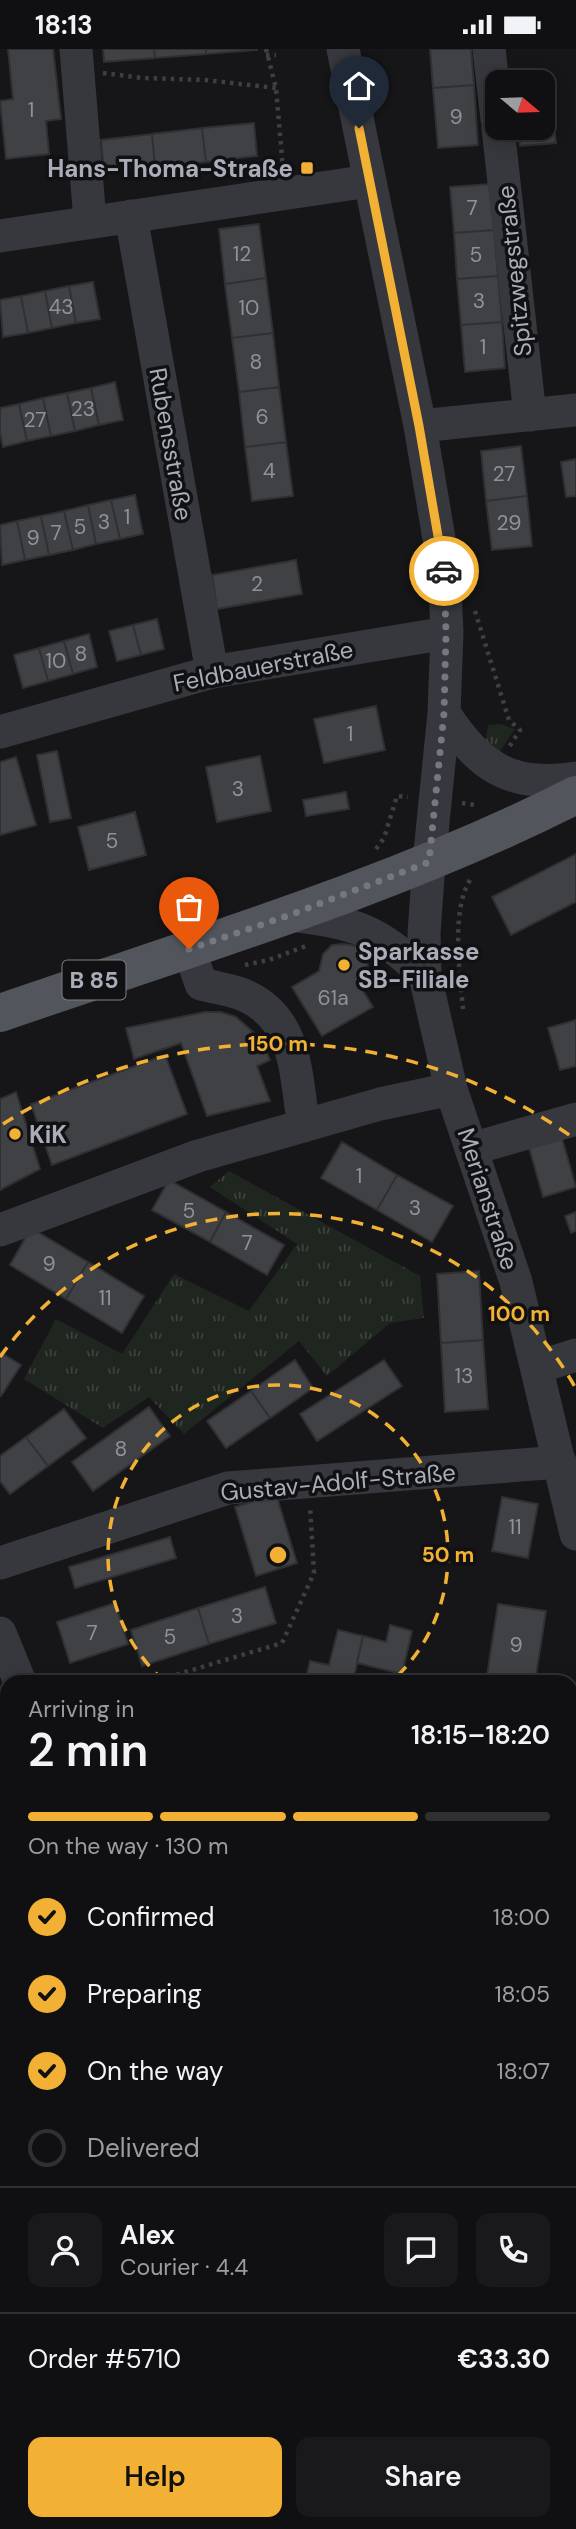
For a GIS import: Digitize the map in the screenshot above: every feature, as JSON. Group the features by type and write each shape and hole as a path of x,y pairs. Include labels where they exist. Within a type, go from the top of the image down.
{"main road":[{"name":"B 85","path":"0,1013 290,915 429,862 500,832 576,795"}],"street":[{"name":"Merianstraße","path":"343,49 419,426 444,568 444,713 429,862 424,933 425,976 451,1089 516,1282 576,1534"},
{"path":"489,49 491,70"},
{"path":"76,59 90,221"},
{"name":"Spitzwegstraße","path":"499,140 530,415"},
{"path":"0,236 369,181"},
{"name":"Rubensstraße","path":"131,216 212,672"},
{"path":"419,426 576,410"},
{"name":"Feldbauerstraße","path":"0,732 212,672 446,633"},
{"path":"444,713 459,736 477,756 497,771 526,778 576,778"},
{"path":"290,915 337,921 368,930 394,946 425,976"},
{"path":"189,949 201,984 248,996 276,1016 290,1041 304,1126"},
{"path":"0,1230 198,1156 380,1104 451,1089"},
{"path":"471,1149 576,1119"},
{"path":"538,1367 576,1355"},
{"name":"Gustav-Adolf-Straße","path":"0,1563 228,1488 560,1462"},
{"path":"0,1633 16,1675"}],"path":[{"path":"266,52 276,55"},
{"path":"266,52 276,88 285,193"},
{"path":"76,59 143,78 205,80 276,88"},
{"path":"474,608 509,720 520,730 503,757"},
{"path":"372,854 384,838 397,796 476,805"},
{"path":"175,1675 282,1643 314,1573 309,1482"}],"green space":[{"path":"500,724 515,729 497,756 485,745 488,725"},
{"path":"229,1171 420,1276 424,1318 390,1323 327,1376 299,1341 184,1434 149,1397 103,1428 24,1379 56,1319 122,1354 174,1274 249,1311 297,1244 210,1187"}],"building":[{"path":"8,49 53,49 61,119 46,121 49,154 6,159 0,101 13,99"},
{"path":"103,49 154,49 155,58 104,62"},
{"path":"154,49 206,49 206,54 155,58"},
{"path":"206,49 257,49 257,50 206,54"},
{"path":"430,49 471,49 474,85 433,88"},
{"path":"474,85 478,145 438,148 433,88"},
{"path":"254,123 257,156 206,162 202,128"},
{"path":"202,128 206,162 155,167 152,134"},
{"path":"152,134 155,167 104,173 101,140"},
{"path":"555,134 556,143 520,146 519,140 555,140"},
{"path":"491,184 494,230 454,233 450,187"},
{"path":"259,224 266,278 225,284 219,229"},
{"path":"494,230 498,276 457,279 454,233"},
{"path":"498,276 502,322 461,325 457,279"},
{"path":"266,278 273,333 232,338 225,284"},
{"path":"93,282 100,319 76,323 69,286"},
{"path":"69,286 76,323 52,328 45,291"},
{"path":"45,291 52,328 28,333 21,296"},
{"path":"21,296 28,333 3,337 0,300"},
{"path":"502,322 505,368 465,372 461,325"},
{"path":"273,333 279,387 239,392 232,338"},
{"path":"115,382 123,420 99,425 91,388"},
{"path":"279,387 286,442 245,447 239,392"},
{"path":"91,388 99,425 75,431 67,393"},
{"path":"67,393 75,431 51,436 43,398"},
{"path":"43,398 51,436 27,441 19,404"},
{"path":"19,404 27,441 3,447 0,408"},
{"path":"286,442 293,496 252,501 245,447"},
{"path":"521,446 527,496 486,501 481,451"},
{"path":"576,459 576,496 566,497 561,462"},
{"path":"135,495 143,534 120,539 111,500"},
{"path":"527,496 532,546 492,550 486,501"},
{"path":"111,500 120,539 96,544 88,505"},
{"path":"88,505 96,544 73,550 64,511"},
{"path":"64,511 73,550 49,555 41,516"},
{"path":"41,516 49,555 25,560 17,521"},
{"path":"17,521 25,560 2,565 0,525"},
{"path":"296,560 302,594 217,609 212,575"},
{"path":"157,619 164,649 141,655 133,625"},
{"path":"133,625 141,655 117,661 109,631"},
{"path":"89,634 97,667 73,674 64,641"},
{"path":"64,641 73,674 48,681 39,648"},
{"path":"39,648 48,681 23,688 14,655"},
{"path":"376,706 385,750 324,763 314,719"},
{"path":"57,751 71,818 50,822 37,755"},
{"path":"260,756 271,811 217,822 206,767"},
{"path":"16,757 36,825 0,835 0,762"},
{"path":"346,792 349,809 306,816 303,800"},
{"path":"135,812 146,855 89,870 78,827"},
{"path":"576,854 576,902 511,935 492,897"},
{"path":"332,945 358,946 367,957 368,970 362,989 373,1007 322,1036 292,987 319,971 323,954"},
{"path":"205,1012 221,1012 236,1017 261,1039 270,1060 257,1066 270,1101 207,1116 181,1043 134,1059 126,1028"},
{"path":"576,1020 576,1066 560,1070 548,1028"},
{"path":"165,1055 187,1114 52,1165 31,1104"},
{"name":"KiK","path":"16,1092 40,1169 0,1190 0,1099"},
{"path":"561,1135 576,1187 543,1197 528,1144"},
{"path":"342,1142 397,1175 377,1210 321,1178"},
{"path":"397,1175 453,1206 432,1242 377,1210"},
{"path":"169,1180 226,1212 210,1242 152,1210"},
{"path":"226,1212 284,1245 267,1275 210,1242"},
{"path":"576,1212 576,1231 571,1233 565,1216"},
{"path":"31,1228 88,1262 66,1299 10,1265"},
{"path":"88,1262 144,1296 122,1333 66,1299"},
{"path":"479,1271 483,1340 441,1343 437,1274"},
{"path":"483,1340 488,1409 445,1412 441,1343"},
{"path":"0,1352 21,1365 1,1396 0,1395"},
{"path":"295,1360 313,1388 270,1418 251,1391"},
{"path":"384,1360 402,1386 317,1441 300,1414"},
{"path":"251,1391 270,1418 226,1448 207,1421"},
{"path":"149,1407 170,1436 93,1491 72,1462"},
{"path":"64,1409 86,1438 48,1466 26,1437"},
{"path":"26,1437 48,1466 10,1494 0,1481 0,1456"},
{"path":"276,1494 297,1563 256,1576 235,1507"},
{"path":"502,1497 538,1504 528,1558 492,1551"},
{"path":"170,1537 176,1558 75,1588 69,1567"},
{"path":"265,1587 276,1623 209,1644 198,1608"},
{"path":"115,1603 128,1644 70,1663 57,1622"},
{"path":"498,1604 546,1611 536,1675 487,1675"},
{"path":"198,1608 209,1644 142,1666 131,1630"},
{"path":"390,1625 412,1631 402,1674 357,1663 363,1636 386,1642"},
{"path":"338,1630 363,1636 355,1675 307,1675 310,1661 329,1665"}],"way so far":[{"path":"189,949 290,915 429,862 444,713 444,571"}],"place":[{"name":"Hans-Thoma-Straße","path":"307,168"},
{"name":"Sparkasse SB-Filiale","path":"344,965"},
{"name":"KiK","path":"15,1134"}],"route":[{"path":"359,128 419,426 444,571"}]}
